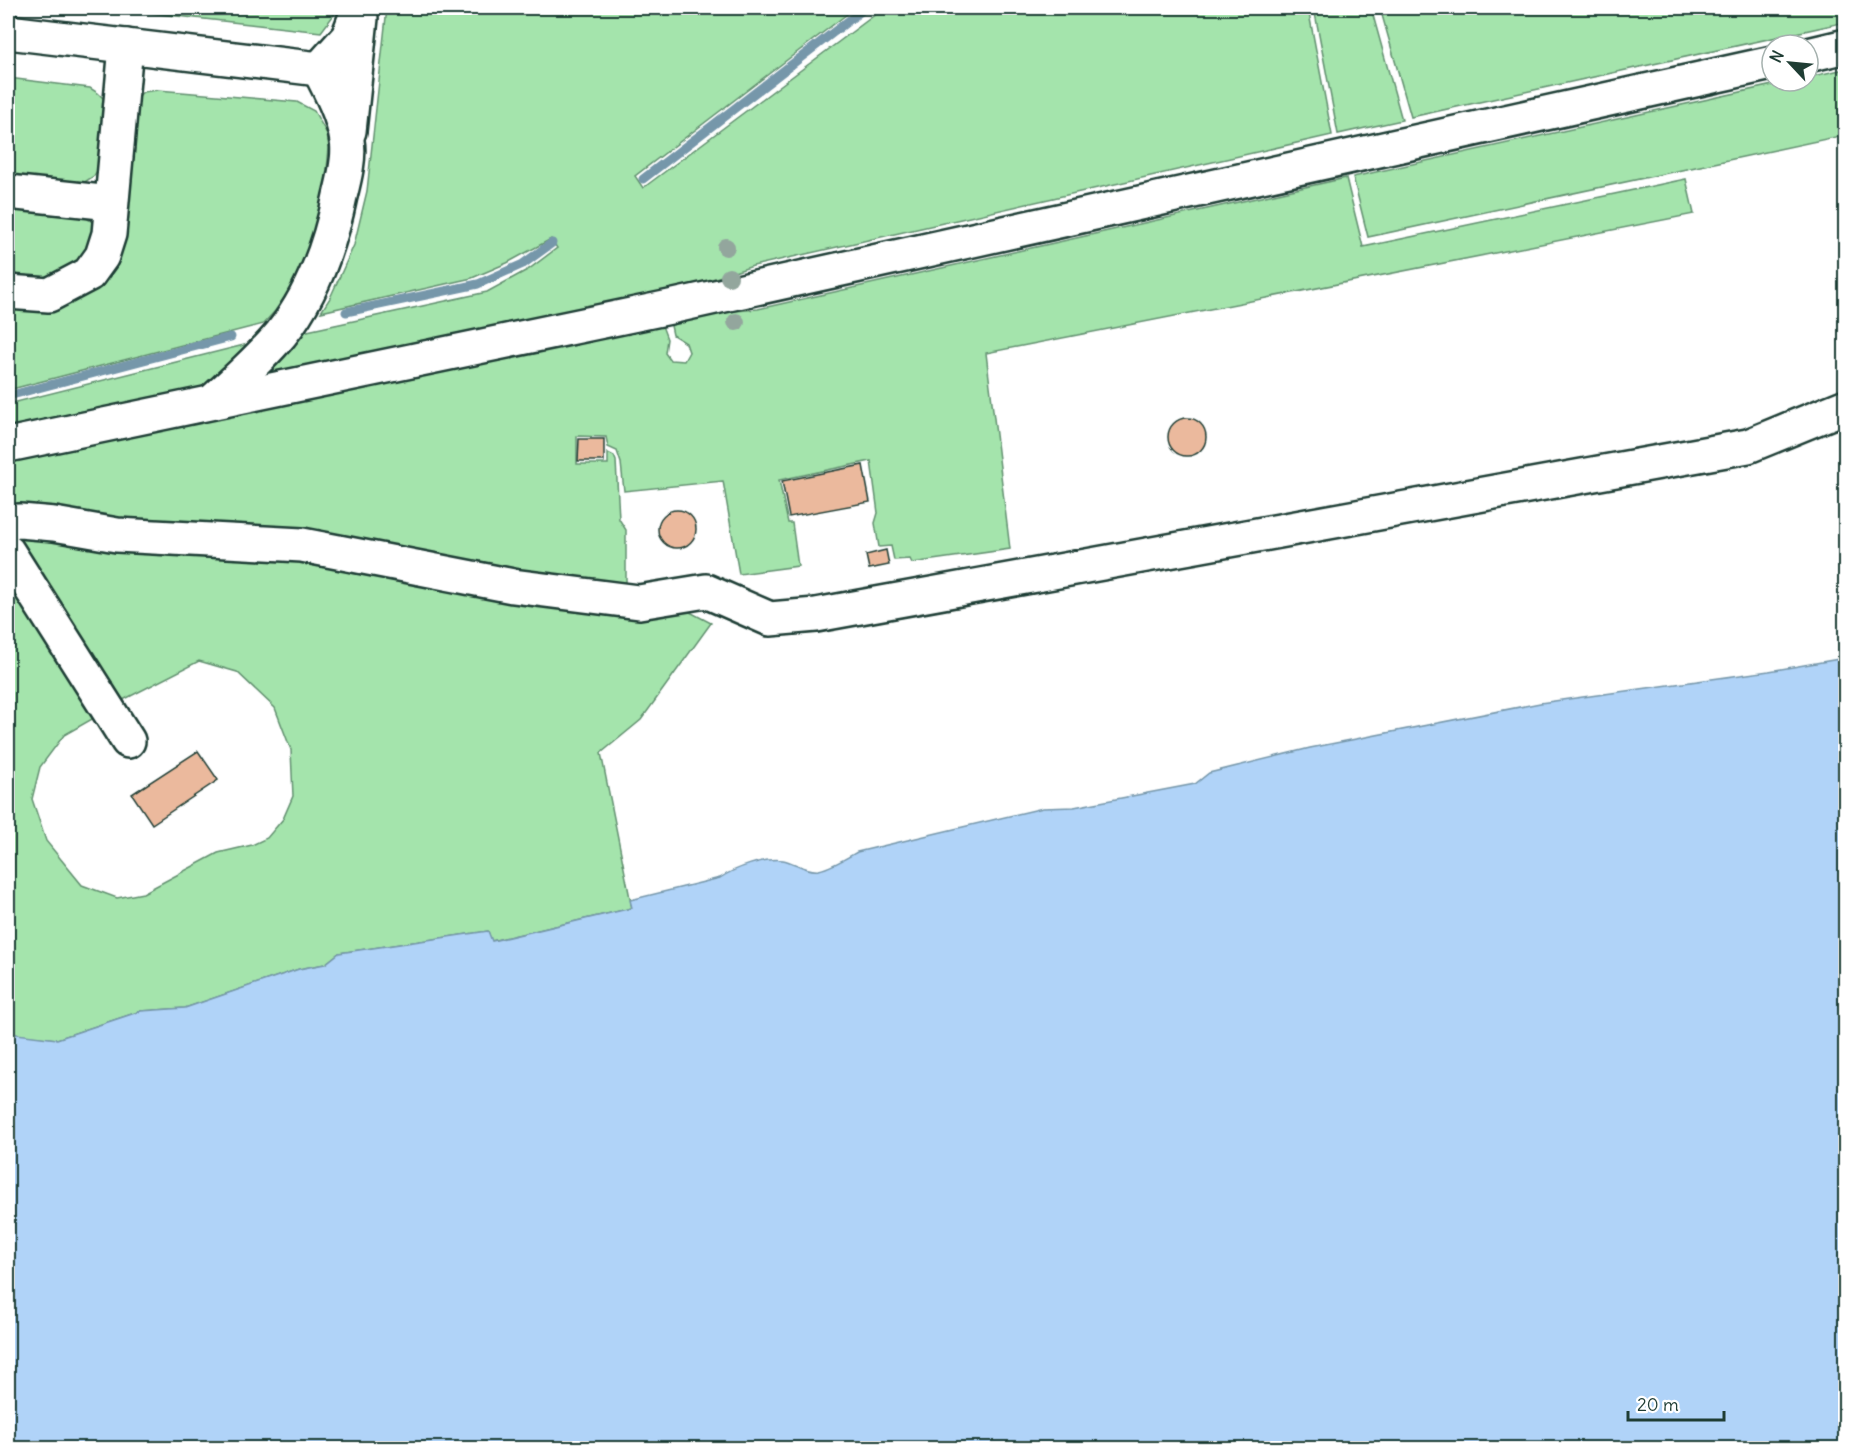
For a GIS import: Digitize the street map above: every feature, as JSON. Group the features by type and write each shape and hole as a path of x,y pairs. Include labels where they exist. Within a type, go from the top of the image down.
{"street":[{"path":"319,69 348,37 361,8"},
{"path":"212,403 251,367 282,332 316,276 333,233 345,175 361,8"},
{"path":"8,32 319,69"},
{"path":"8,292 49,295 89,274 102,256 109,234 126,46"},
{"path":"1820,52 1845,46"},
{"path":"8,445 670,307 1760,66"},
{"path":"319,69 337,104 348,143"},
{"path":"8,192 111,203"},
{"path":"8,522 54,524 117,535 302,545 513,586 639,602 706,591 770,619 816,615 1748,446 1845,406"},
{"path":"8,552 128,741"}],"green space":[{"path":"104,8 339,8 321,32"},
{"path":"387,8 855,8 635,176 643,188 884,8 1308,8 1332,135 753,266 668,293 8,433 8,404 252,343 487,292 529,269 557,248 551,239 507,263 472,278 321,312 330,298 354,245 367,191"},
{"path":"1314,8 1371,8 1402,120 1338,134"},
{"path":"1380,8 1845,8 1846,22 1796,33 1760,33 1760,41 1411,117"},
{"path":"1845,69 1845,135 1368,237 1353,177 1760,88 1760,93 1820,93 1820,74"},
{"path":"8,78 90,88 104,99 107,110 101,164 94,176 77,187 8,183"},
{"path":"158,90 297,102 314,111 327,134 329,148 325,190 314,239 294,283 263,324 8,390 8,298 74,294 134,100 143,92"},
{"path":"1346,178 1363,247 1686,179 1694,214 986,353 1010,549 912,563 910,559 894,560 891,546 879,547 875,523 878,513 871,461 779,480 788,523 792,523 798,566 739,574 723,481 624,491 621,463 617,451 608,447 606,437 577,436 577,464 608,464 608,453 614,456 616,461 619,519 626,530 626,589 8,509 8,455 661,323 667,339 665,353 670,360 684,361 689,352 686,343 673,335 670,321 713,313 758,309"},
{"path":"8,206 82,215 92,222 97,234 94,250 64,278 8,283"},
{"path":"18,530 297,554 643,611 690,612 711,623 641,720 601,753 632,908 491,941 488,931 339,953 325,964 299,969 185,1008 141,1011 57,1039 8,1034 8,574 94,718 64,735 40,767 32,799 46,841 82,885 117,898 143,893 218,853 252,845 267,838 283,819 293,796 291,750 275,708 237,672 199,661 123,700 17,540"}],"water":[{"path":"1845,658 1845,1448 8,1448 9,1033 57,1039 141,1011 185,1008 299,969 325,964 339,953 488,931 492,941 632,908 630,900 720,878 742,867 759,862 783,860 810,870 819,870 834,865 857,852 1043,808 1074,807 1195,784 1209,773 1310,748 1540,703"}],"building":[{"path":"1187,418 1201,423 1206,437 1201,451 1187,456 1173,451 1168,437 1173,423"},
{"path":"579,439 604,439 604,461 578,461"},
{"path":"863,465 870,502 789,517 782,481"},
{"path":"677,510 691,515 696,529 691,543 677,548 663,543 658,529 663,515"},
{"path":"886,550 889,565 869,569 866,555"},
{"path":"198,751 218,780 152,824 132,794"}],"waterway":[{"path":"643,179 865,8"},
{"path":"346,312 478,284 523,264 552,243"},
{"path":"8,396 231,337"}]}
